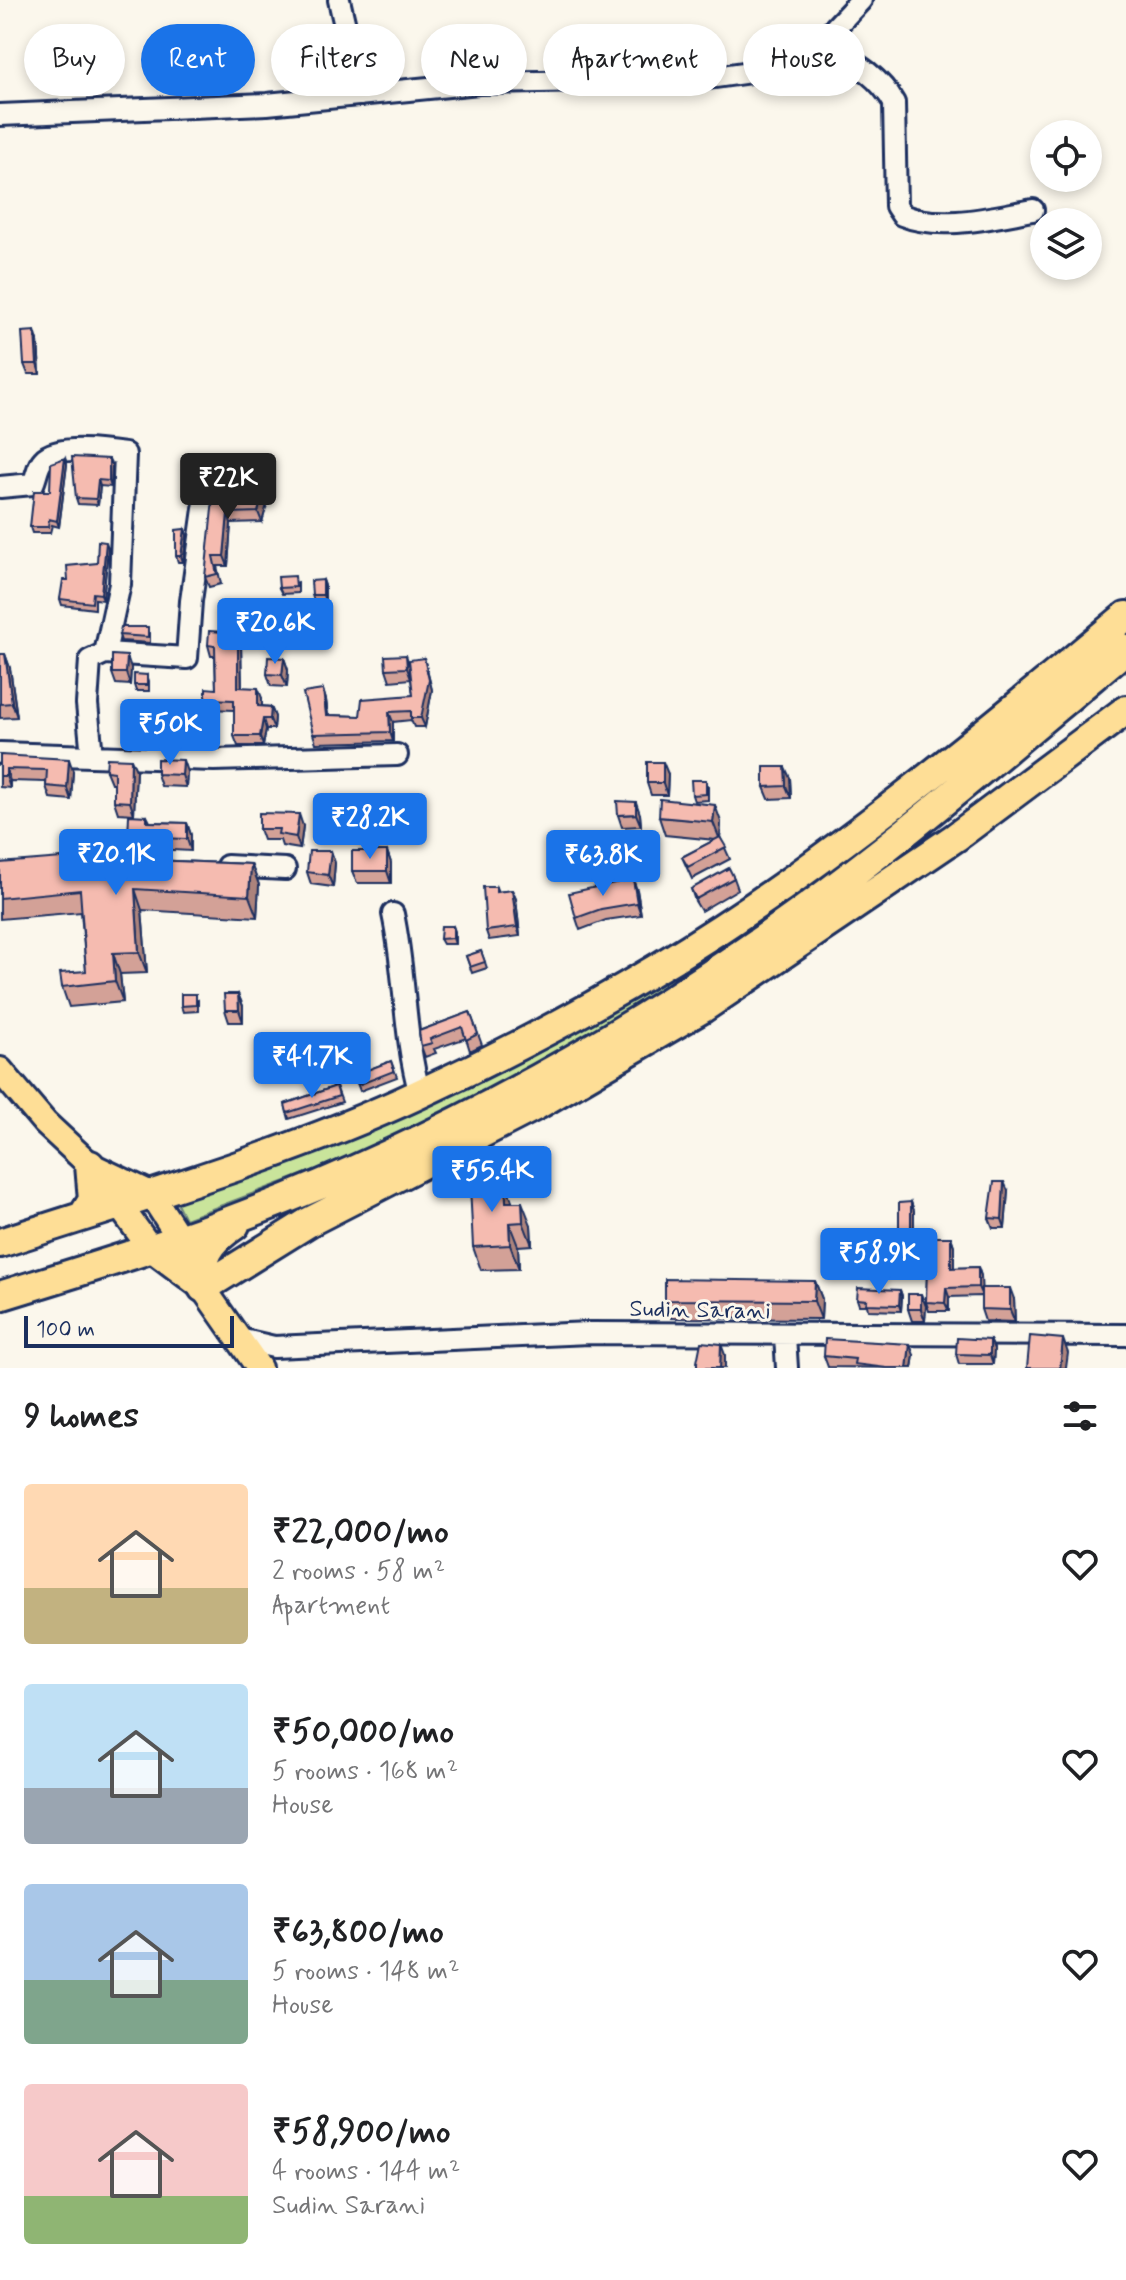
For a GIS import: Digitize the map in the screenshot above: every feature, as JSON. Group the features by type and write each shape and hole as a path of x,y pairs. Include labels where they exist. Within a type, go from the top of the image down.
{"highway":[{"path":"0,1243 322,1135 420,1094 615,994 779,889 1014,708 1126,616"},
{"path":"0,1296 180,1239 335,1179 571,1060 692,987 851,876 1126,649"},
{"path":"252,1213 207,1248 202,1263 203,1288 309,1222 537,1105 703,1008 1007,801 1126,710"},
{"path":"83,1216 93,1200 90,1165"}],"main road":[{"path":"0,1070 45,1123 90,1165 151,1249 203,1288"},
{"path":"90,1165 151,1194 180,1239 203,1288 262,1368"}],"street":[{"path":"339,0 345,24"},
{"path":"840,24 861,0"},
{"path":"865,69 886,88 894,103 896,206 902,215 923,221 947,222 1030,210"},
{"path":"405,91 479,83 701,79 743,73"},
{"path":"0,115 267,104 351,96"},
{"path":"0,487 33,484 39,465 52,454 91,449 125,454 120,584 105,653"},
{"path":"92,756 87,666 93,657 105,653 187,658 191,601 205,502"},
{"path":"0,753 214,760 397,755"},
{"path":"200,865 285,869"},
{"path":"393,914 404,962 408,1042 420,1094"},
{"name":"Sudin Sarani","path":"239,1339 274,1347 589,1333 1126,1335"},
{"path":"785,1336 787,1368"},
{"path":"262,1368 274,1347"}],"green space":[{"path":"1126,625 1126,641 857,862 612,1028 397,1139 185,1219 174,1197 603,1011"}],"building":[{"path":"35,331 37,364 24,364 22,332"},
{"path":"72,457 109,459 109,481 98,480 96,499 76,498"},
{"path":"65,458 57,521 49,519 48,527 30,527 34,491 50,491 51,463"},
{"path":"238,490 264,491 258,512 228,513 224,556 213,556 217,574 205,577 213,499 223,500 223,493 238,494"},
{"path":"185,529 181,556 176,556 176,530"},
{"path":"98,541 106,542 101,594 93,593 92,603 60,599 63,580 68,580 67,566 97,563"},
{"path":"295,576 296,587 279,588 278,577"},
{"path":"323,580 323,595 312,595 311,581"},
{"path":"121,627 148,627 148,637 119,635"},
{"path":"209,631 238,633 238,687 258,688 258,706 271,707 270,719 263,719 260,736 234,736 234,700 206,699 206,688 216,689 215,646 208,645"},
{"path":"0,654 5,654 12,703 0,704"},
{"path":"112,655 127,656 126,673 112,673"},
{"path":"406,655 407,668 386,669 385,656"},
{"path":"268,657 284,658 282,675 267,674"},
{"path":"424,658 429,680 421,718 411,718 411,711 389,712 390,732 313,734 303,693 323,690 326,715 360,716 362,699 413,695 409,660"},
{"path":"134,674 147,675 147,685 134,685"},
{"path":"189,721 203,722 203,734 188,733"},
{"path":"0,755 69,759 67,788 46,786 47,770 6,769 6,776 0,776"},
{"path":"107,758 131,759 130,802 114,801 114,772 106,771"},
{"path":"157,759 183,760 182,775 157,774"},
{"path":"647,762 663,762 663,783 647,783"},
{"path":"764,767 785,767 786,786 764,787"},
{"path":"691,780 706,780 706,794 692,795"},
{"path":"660,799 715,805 713,822 659,817"},
{"path":"617,801 636,802 636,814 618,815"},
{"path":"407,802 410,828 377,831 374,806"},
{"path":"259,813 299,814 296,837 278,834 279,829 259,829"},
{"path":"129,815 147,816 147,822 187,823 187,839 128,837"},
{"path":"720,837 726,847 688,867 682,857"},
{"path":"309,851 331,851 328,875 307,872"},
{"path":"352,851 387,851 387,871 352,871"},
{"path":"99,855 100,858 251,864 249,896 135,889 139,952 113,953 115,981 62,987 60,973 86,971 80,890 0,898 0,863"},
{"path":"729,868 734,878 696,899 691,889"},
{"path":"633,879 637,903 601,909 576,918 569,893"},
{"path":"483,887 496,887 496,892 512,890 517,927 486,931"},
{"path":"441,926 453,926 453,938 440,939"},
{"path":"481,951 485,962 470,967 466,956"},
{"path":"181,994 196,994 196,1005 181,1006"},
{"path":"224,994 238,994 239,1010 225,1010"},
{"path":"470,1012 478,1034 466,1040 462,1027 430,1039 432,1043 421,1046 419,1031"},
{"path":"391,1061 394,1071 358,1085 354,1075"},
{"path":"336,1086 339,1096 287,1113 285,1104"},
{"path":"473,1179 505,1182 506,1202 522,1202 523,1222 509,1223 510,1245 473,1247 470,1185 473,1185"},
{"path":"994,1182 1004,1182 1002,1219 989,1218"},
{"path":"911,1202 911,1237 951,1237 951,1268 978,1267 978,1287 946,1288 945,1303 926,1302 927,1268 920,1268 919,1255 893,1256 893,1251 880,1251 880,1233 899,1233 899,1203"},
{"path":"665,1279 815,1281 814,1301 665,1300"},
{"path":"858,1288 900,1290 899,1305 866,1304 867,1300 857,1299"},
{"path":"981,1288 1010,1288 1010,1310 981,1309"},
{"path":"908,1294 921,1294 921,1309 908,1309"},
{"path":"1030,1336 1063,1339 1060,1368 1027,1368"},
{"path":"957,1338 990,1340 990,1355 956,1354"},
{"path":"825,1339 910,1344 907,1368 854,1364 855,1359 824,1356"},
{"path":"701,1342 721,1344 720,1368 697,1368"}]}
